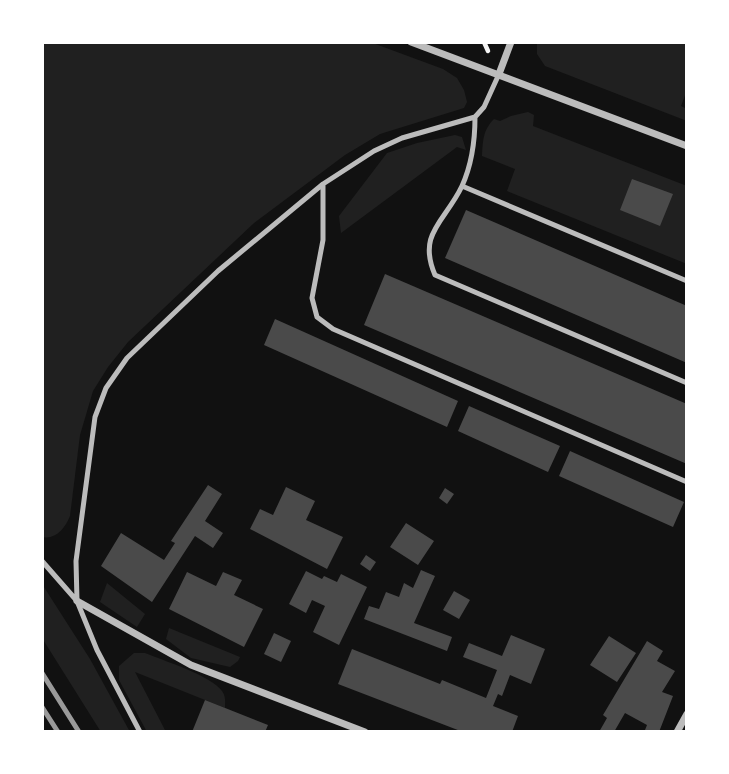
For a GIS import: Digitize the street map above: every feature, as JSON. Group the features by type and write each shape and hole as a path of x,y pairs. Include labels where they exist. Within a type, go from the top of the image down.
{"street":[{"path":"411,42 687,146"},
{"path":"499,74 511,42"},
{"path":"77,601 191,665 365,732"},
{"path":"677,732 687,714"}],"lane":[{"path":"77,601 76,561 95,417 106,388 127,358 177,308 323,184 383,146 475,117 484,107 499,74"},
{"path":"475,117 475,149 462,186 429,241 428,258 435,275 687,383"},
{"path":"323,184 323,240 312,298 317,317 333,329 687,482"},
{"path":"462,186 687,281"},
{"path":"42,561 77,601 97,650 139,732"}],"shaded area":[{"path":"42,42 370,42 443,69 457,78 467,102 464,108 380,134 345,155 254,223 128,342 93,391 80,435 70,516 52,537 42,537"},
{"path":"537,42 687,42 687,90 681,106 687,109 687,121 545,66 537,54"},
{"path":"528,112 534,115 533,126 687,186 687,264 507,191 515,169 482,156 484,136 494,119 500,121"},
{"path":"455,135 462,137 466,150 457,147 341,233 339,216 387,153"},
{"path":"107,583 145,614 137,627 100,602"},
{"path":"42,584 90,659 130,732 101,732 42,638"},
{"path":"169,628 240,657 230,667 191,658 166,639"},
{"path":"134,653 145,653 208,679 222,691 225,708 135,672 166,732 147,732 119,680 119,666"}],"building":[{"path":"632,179 673,194 660,226 620,210"},
{"path":"466,210 687,306 687,363 445,258"},
{"path":"385,274 687,404 687,464 364,325"},
{"path":"275,319 458,401 447,427 264,345"},
{"path":"469,406 560,446 548,472 458,431"},
{"path":"570,451 684,502 673,527 559,476"},
{"path":"208,485 222,494 205,521 223,533 213,548 195,536 152,602 101,566 121,533 164,560 175,543 171,541"},
{"path":"286,487 315,501 306,520 343,537 327,569 250,529 260,509 273,515"},
{"path":"445,488 454,494 447,504 439,498"},
{"path":"406,523 434,541 418,565 390,547"},
{"path":"366,555 376,562 370,571 360,564"},
{"path":"421,570 435,576 414,623 452,637 447,651 364,619 369,606 379,609 386,592 399,597 404,583 413,588"},
{"path":"306,571 322,579 324,576 337,582 341,574 367,587 339,645 313,632 325,606 312,600 306,613 289,604"},
{"path":"187,572 216,586 223,572 242,580 234,595 263,609 244,647 169,609"},
{"path":"454,591 470,600 459,619 443,610"},
{"path":"274,633 291,641 281,662 264,654"},
{"path":"511,635 545,649 531,684 510,675 502,696 498,694 493,706 518,716 512,732 463,732 338,684 352,649 440,684 442,680 486,698 497,670 463,657 469,643 502,656"},
{"path":"609,636 636,653 617,682 590,665"},
{"path":"647,641 663,651 657,661 675,671 662,692 673,696 659,732 645,730 647,725 625,713 614,732 599,732 607,718 603,715"},
{"path":"205,700 268,725 265,732 192,732"}],"railway":[{"path":"42,673 79,732"},
{"path":"42,707 58,732"}]}
